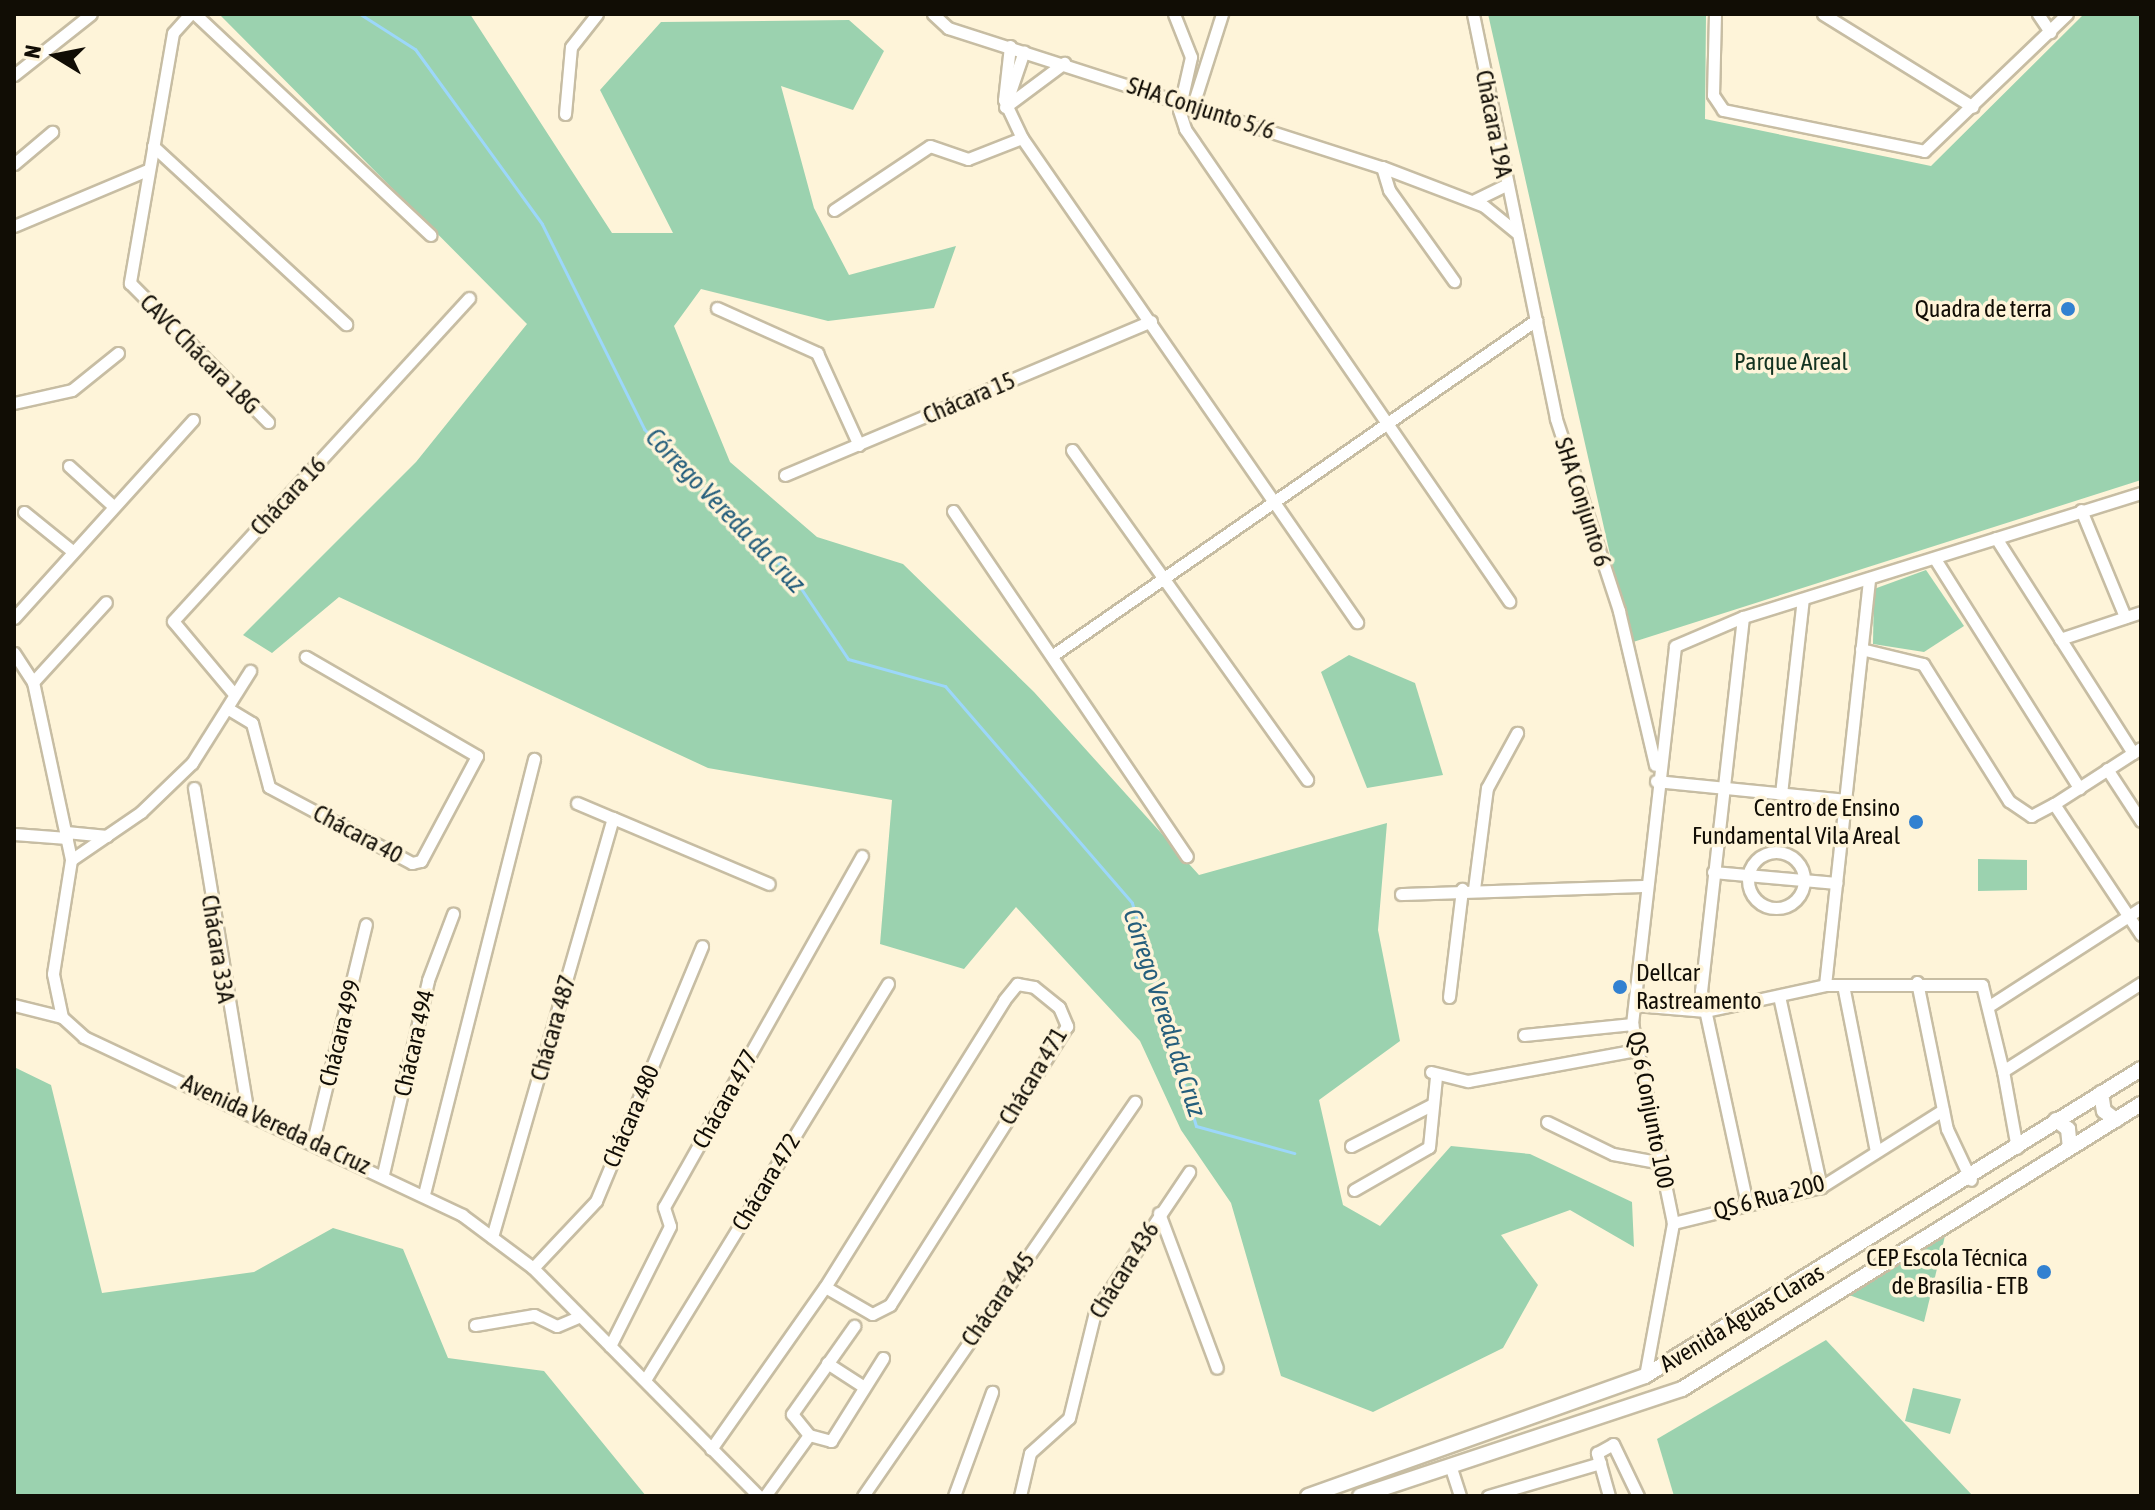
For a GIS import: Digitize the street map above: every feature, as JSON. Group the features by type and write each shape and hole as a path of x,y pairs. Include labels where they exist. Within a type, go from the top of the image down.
{"main road":[{"name":"Avenida Águas Claras","path":"1308,1496 1645,1376 1745,1319 1971,1180 2056,1120 2141,1069"},
{"path":"2101,1093 2104,1111 2116,1120"},
{"name":"Avenida Águas Claras","path":"1360,1496 1604,1420 1682,1389 2141,1104"},
{"path":"2056,1120 2068,1129 2070,1147"},
{"path":"1745,1319 1756,1345"},
{"path":"1597,1395 1604,1420"}],"street":[{"path":"14,75 91,14"},
{"name":"CAVC Chácara 18G","path":"268,422 130,283 147,170 173,33 192,14 430,235"},
{"path":"565,114 571,47 597,14"},
{"name":"SHA Conjunto 5/6","path":"933,14 948,28 1382,167 1472,201 1517,233"},
{"path":"1174,14 1191,57 1181,101 1196,147 1390,422 1509,601"},
{"path":"1193,105 1222,14"},
{"name":"Chácara 19A","path":"1473,14 1517,233"},
{"path":"1715,14 1713,95 1723,110 1924,151 2067,14"},
{"path":"1823,14 1973,107"},
{"path":"2038,14 2050,32"},
{"path":"1010,46 1005,107 1022,138 1357,622"},
{"path":"1005,107 1024,51"},
{"path":"1005,107 1064,63"},
{"path":"14,164 52,132"},
{"path":"834,210 930,146 968,159 1022,138"},
{"path":"153,146 346,324"},
{"path":"1382,167 1396,201 1454,281"},
{"path":"14,226 147,170"},
{"path":"1472,201 1506,185"},
{"name":"SHA Conjunto 6","path":"1517,233 1556,419 1619,611 1656,775"},
{"name":"Chácara 16","path":"234,694 173,621 469,298"},
{"path":"717,308 817,353 859,445"},
{"path":"1053,655 1536,320"},
{"name":"Chácara 15","path":"785,475 1151,321"},
{"path":"14,403 72,390 118,353"},
{"path":"14,618 71,550 193,420"},
{"path":"1072,450 1307,780"},
{"path":"69,466 112,505"},
{"path":"1747,1203 1701,991 1743,617 2141,493"},
{"path":"2081,510 2141,627"},
{"path":"953,511 1187,856"},
{"path":"24,512 71,550"},
{"path":"1861,649 1923,664 2018,812 2031,816 2137,750 2060,639 1996,538"},
{"path":"1935,559 2079,788"},
{"path":"1825,985 1869,580"},
{"path":"1781,794 1803,599"},
{"path":"33,682 106,602"},
{"path":"2060,639 2133,614"},
{"name":"QS 6 Conjunto 100","path":"1645,1376 1673,1223 1632,1024 1656,775 1675,646 1743,617"},
{"path":"14,653 33,682 71,860 53,974 62,1017 14,1005"},
{"name":"Chácara 40","path":"227,708 252,723 269,787 412,863 421,861 477,761 474,751 306,657"},
{"path":"71,860 107,836 192,763 250,671"},
{"path":"1449,997 1487,788 1517,733"},
{"path":"424,1194 534,759"},
{"path":"2107,769 2141,821"},
{"path":"1656,775 1781,794 1846,800"},
{"name":"Chácara 33A","path":"194,788 247,1109"},
{"path":"577,803 769,884"},
{"path":"2054,804 2141,935"},
{"name":"Chácara 487","path":"492,1237 613,818"},
{"path":"14,834 107,836"},
{"path":"1763,854 1798,858 1801,880 1797,904 1788,907 1750,901 1751,877 1754,857 1763,854"},
{"name":"Chácara 477","path":"610,1346 670,1226 664,1207 862,856"},
{"path":"1713,872 1837,883"},
{"path":"1401,894 1468,889 1645,886"},
{"path":"1989,1006 2141,908"},
{"name":"Chácara 494","path":"383,1174 433,962 453,914"},
{"name":"Chácara 499","path":"313,1141 366,924"},
{"name":"Chácara 480","path":"533,1268 596,1201 702,946"},
{"path":"1917,982 1943,1110 1971,1180"},
{"path":"1635,1005 1706,1011 1825,985 1977,982 1989,1006 2017,1148"},
{"name":"Chácara 471","path":"711,1449 825,1287 1014,988 1026,983 1047,996 1066,1017 1063,1033 890,1305 872,1314 825,1287"},
{"path":"2003,1071 2141,983"},
{"name":"Chácara 472","path":"645,1380 888,984"},
{"path":"1843,985 1876,1152"},
{"path":"1779,996 1821,1187"},
{"name":"Avenida Vereda da Cruz","path":"62,1017 84,1037 247,1109 424,1194 492,1237 533,1268 711,1449 762,1496"},
{"path":"1524,1035 1632,1024"},
{"path":"1354,1190 1429,1147 1434,1074 1480,1079 1637,1050"},
{"name":"Chácara 445","path":"863,1496 1135,1102"},
{"path":"1351,1146 1431,1105"},
{"name":"QS 6 Rua 200","path":"1673,1223 1821,1187 1943,1110"},
{"path":"1547,1122 1613,1154 1662,1163"},
{"name":"Chácara 436","path":"1020,1496 1030,1453 1069,1418 1095,1312 1189,1172"},
{"name":"Chácara 436","path":"1159,1213 1217,1368"},
{"path":"475,1325 525,1315 557,1326 580,1316"},
{"path":"854,1326 792,1414 809,1435 831,1441 883,1358"},
{"path":"1649,1353 1660,1367"},
{"path":"827,1363 864,1387"},
{"path":"954,1496 992,1392"},
{"path":"762,1496 809,1435"},
{"path":"1609,1496 1598,1449 1618,1445 1638,1496"},
{"path":"1488,1496 1600,1463"},
{"path":"1451,1468 1460,1496"}],"green space":[{"path":"219,14 470,14 612,233 673,233 600,90 661,22 849,20 884,51 853,110 781,86 814,208 849,275 956,246 934,308 828,321 701,289 674,326 730,462 817,537 903,564 1034,692 1199,875 1387,823 1378,930 1400,1041 1319,1100 1343,1205 1380,1226 1451,1146 1530,1154 1632,1202 1634,1247 1570,1210 1501,1235 1538,1285 1503,1348 1373,1412 1281,1376 1231,1203 1181,1130 1140,1041 1016,907 964,969 880,944 892,800 708,768 339,597 272,653 243,635 416,462 527,324"},
{"name":"Parque Areal","path":"1488,14 1706,14 1705,119 1931,166 2084,14 2141,14 2141,480 1630,643"},
{"path":"1926,570 1964,626 1924,652 1873,644 1874,589"},
{"path":"1349,655 1415,683 1443,775 1367,788 1321,672"},
{"path":"1978,859 2027,860 2027,890 1978,891"},
{"path":"14,1067 51,1085 102,1293 254,1272 333,1228 403,1249 448,1358 544,1371 646,1496 14,1496"},
{"path":"1945,1236 1924,1322 1849,1295 1895,1266"},
{"path":"1826,1340 1972,1495 1674,1496 1657,1439"},
{"path":"1913,1388 1961,1399 1950,1434 1905,1421"}],"waterway":[{"name":"Córrego Vereda da Cruz","path":"360,14 415,49 542,224 644,429 796,581 848,659 945,686 1132,903 1196,1126 1294,1153"}],"place":[{"name":"Quadra de terra","path":"2068,309"},
{"name":"Centro de Ensino Fundamental Vila Areal","path":"1916,822"},
{"name":"Dellcar Rastreamento","path":"1620,987"},
{"name":"CEP Escola Técnica de Brasília - ETB","path":"2044,1272"}]}
